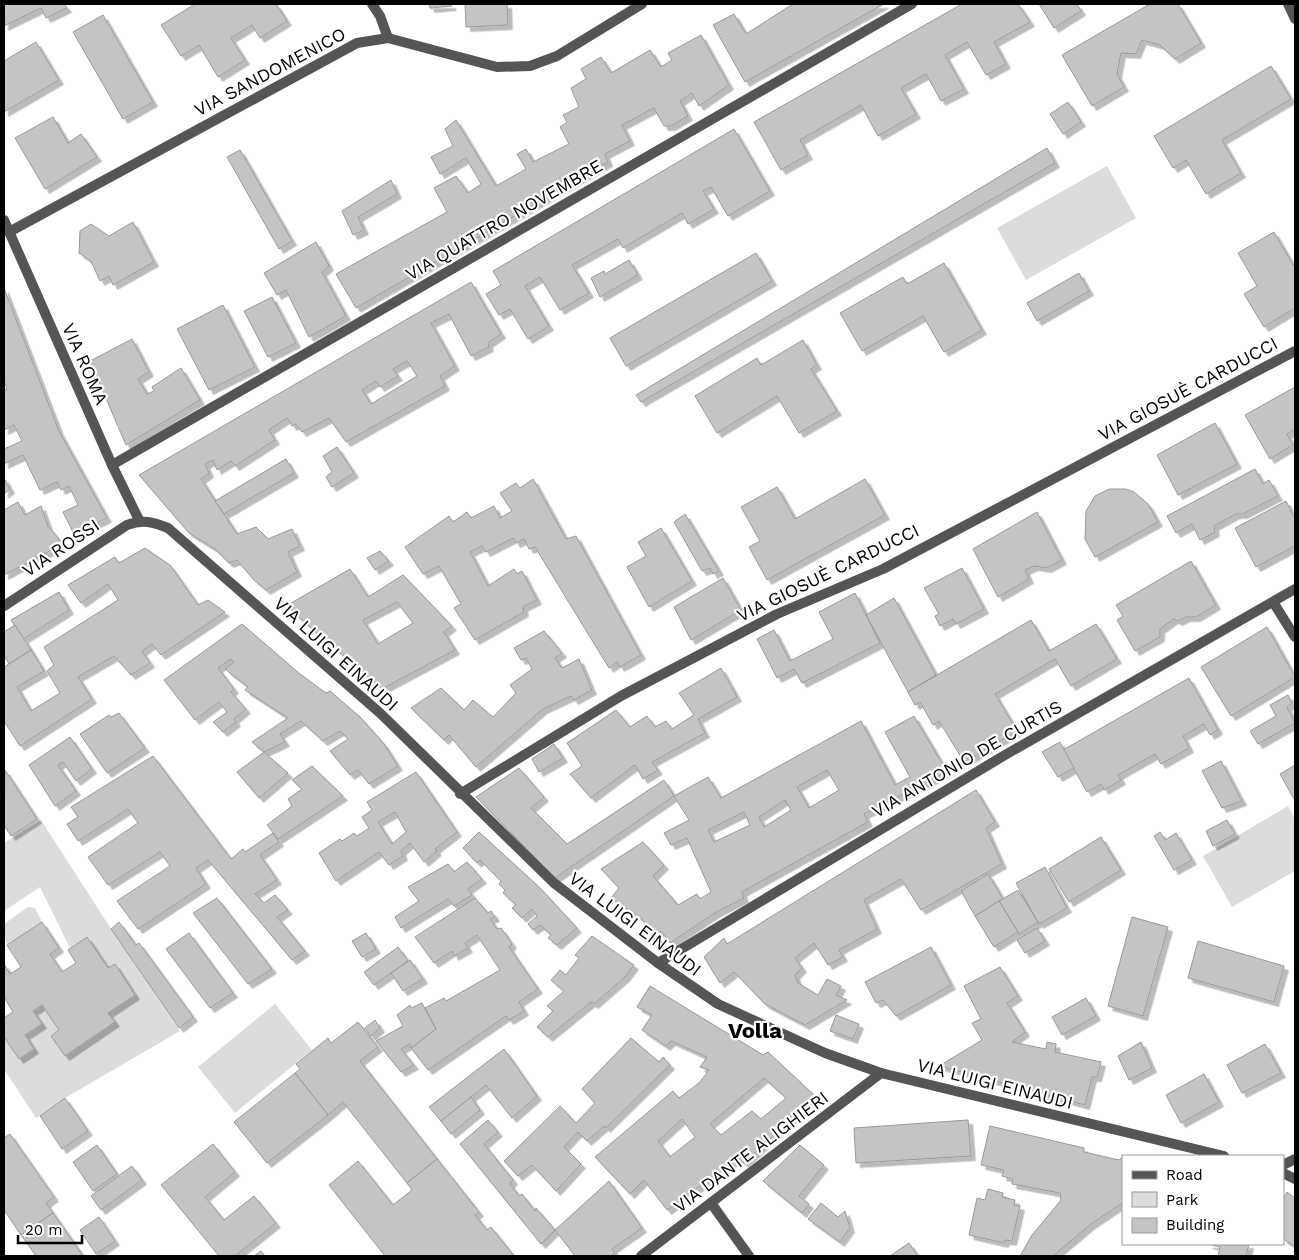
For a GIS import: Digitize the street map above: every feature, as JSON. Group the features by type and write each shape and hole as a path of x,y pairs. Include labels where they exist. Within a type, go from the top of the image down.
{"street":[{"path":"372,4 380,16 388,38"},
{"name":"VIA SANDOMENICO","path":"9,232 357,43 388,38 497,67 530,66 557,56 642,4"},
{"name":"VIA QUATTRO NOVEMBRE","path":"112,465 912,4"},
{"path":"1288,4 1295,19"},
{"name":"VIA ROMA","path":"4,220 112,465 139,520"},
{"name":"VIA GIOSUÈ CARDUCCI","path":"460,794 621,696 777,614 883,569 949,532 1295,351"},
{"name":"VIA ROSSI","path":"4,606 113,532 139,520"},
{"name":"VIA LUIGI EINAUDI","path":"139,520 154,522 168,528 380,713 460,794 554,883 658,963 718,1004 824,1053 881,1073 1220,1155"},
{"name":"VIA ANTONIO DE CURTIS","path":"658,963 1005,754 1295,589"},
{"path":"1273,602 1295,637"},
{"name":"VIA DANTE ALIGHIERI","path":"641,1256 881,1073"},
{"path":"1284,1174 1295,1180"},
{"path":"711,1203 749,1256"}],"green space":[{"path":"1107,166 1136,218 1026,280 997,228"},
{"path":"1288,806 1295,819 1295,871 1232,907 1203,856"},
{"path":"41,820 111,929 180,1031 65,1098 36,1118 4,1069 4,1037 19,1059 34,1050 25,1035 42,1024 33,1011 42,1005 59,1030 51,1036 65,1055 114,1022 108,1013 135,995 115,964 108,968 87,937 70,948 40,887 4,911 4,843"},
{"path":"28,907 35,908 42,922 8,945 4,938 4,924"},
{"path":"275,1004 312,1050 235,1113 198,1067"}],"building":[{"path":"4,4 64,4 67,8 46,18 41,8 4,26"},
{"path":"195,4 276,4 287,21 260,38 252,25 231,38 245,60 218,77 199,45 181,56 161,25"},
{"path":"429,4 451,4 452,6 430,8"},
{"path":"465,4 507,4 508,25 466,27"},
{"path":"793,4 884,4 745,82 713,25 734,14 746,34"},
{"path":"962,4 1018,4 1030,22 994,42 1006,64 986,75 967,42 945,55 964,89 941,101 926,74 901,88 916,114 878,136 861,105 800,140 808,155 781,170 754,122"},
{"path":"1039,4 1077,4 1081,11 1054,28"},
{"path":"1150,4 1178,4 1201,43 1175,59 1160,45 1142,40 1136,54 1121,53 1117,74 1124,87 1092,106 1062,55"},
{"path":"103,15 153,102 123,119 73,32"},
{"path":"701,35 729,85 699,106 692,93 680,101 688,116 671,126 664,126 654,108 622,125 630,141 605,154 608,162 356,308 336,274 447,212 434,188 456,176 468,193 481,184 466,158 440,174 431,157 453,146 445,129 456,120 496,186 526,169 517,154 526,149 533,162 569,144 560,127 567,122 563,115 579,107 571,88 586,79 581,69 601,57 611,73 650,50 661,67 672,60 668,53"},
{"path":"36,42 59,80 4,112 4,61"},
{"path":"1271,66 1291,99 1222,140 1241,173 1206,194 1186,160 1173,168 1154,136"},
{"path":"1068,102 1081,122 1063,134 1050,114"},
{"path":"53,117 68,143 81,134 97,157 45,189 15,138"},
{"path":"734,129 770,191 728,216 711,187 703,191 714,209 688,224 682,213 623,248 618,239 572,265 589,293 560,310 540,277 525,286 549,326 528,339 510,309 499,315 486,294 501,285 493,271"},
{"path":"1047,148 1055,163 641,402 636,395"},
{"path":"240,150 292,241 279,249 227,157"},
{"path":"391,180 397,194 358,217 364,230 353,235 342,211"},
{"path":"133,222 154,262 113,285 109,276 100,281 91,261 79,253 80,231 91,224 109,236"},
{"path":"1274,232 1293,265 1295,264 1295,308 1264,327 1244,294 1257,286 1238,253"},
{"path":"316,242 329,266 322,272 346,316 309,337 286,290 277,295 264,273"},
{"path":"756,253 772,281 626,366 610,338"},
{"path":"629,260 638,275 600,297 591,278 604,271 605,274"},
{"path":"944,263 982,330 944,352 923,316 862,351 840,313 903,277 907,284"},
{"path":"1079,273 1089,291 1037,321 1027,303"},
{"path":"471,282 501,334 488,343 489,347 471,356 449,314 431,323 455,366 440,376 445,386 346,442 329,418 302,432 296,424 292,426 287,418 269,430 275,440 235,466 231,461 217,470 213,460 205,464 209,473 201,479 237,534 256,527 268,539 292,529 300,546 288,552 297,572 266,590 253,579 237,560 229,563 215,549 189,533 139,475","holes":["407,361 417,376 371,404 362,390 376,381 380,387 398,376 393,369"]},
{"path":"4,288 59,431 107,518 74,534 63,512 78,505 69,486 61,490 57,482 40,490 23,455 4,464 4,449 22,441 14,425 4,430 4,390 7,389 4,381"},
{"path":"272,297 296,343 268,357 244,311"},
{"path":"223,305 255,367 209,390 177,329"},
{"path":"132,339 149,372 138,379 147,394 154,391 152,387 181,368 200,400 126,445 90,361"},
{"path":"803,340 817,365 811,369 837,411 799,433 777,396 717,433 695,396 757,358 761,365"},
{"path":"1295,387 1295,429 1287,434 1293,445 1270,459 1245,415"},
{"path":"1215,423 1237,464 1178,495 1157,455"},
{"path":"337,447 354,473 332,487 326,477 332,472 323,456"},
{"path":"286,459 294,473 224,514 215,501"},
{"path":"1255,469 1263,484 1269,480 1278,496 1243,514 1236,514 1214,526 1215,532 1200,540 1192,524 1176,533 1167,516"},
{"path":"4,478 10,489 4,494"},
{"path":"533,479 566,539 576,536 641,655 620,667 617,662 609,668 535,547 529,549 524,539 516,543 513,538 486,552 482,546 470,552 488,586 514,569 517,574 522,571 537,600 523,607 524,612 475,640 454,608 461,604 439,566 423,574 405,547 449,516 453,522 467,512 471,518 494,506 500,518 512,511 500,493 516,483 520,488"},
{"path":"865,479 885,515 767,580 749,547 760,541 741,507 777,487 795,519"},
{"path":"1109,489 1126,489 1134,492 1148,504 1158,522 1095,557 1085,539 1086,511 1095,496"},
{"path":"1286,501 1295,519 1295,546 1256,567 1235,528"},
{"path":"18,502 25,515 41,506 48,526 63,544 4,575 4,510"},
{"path":"1037,512 1062,560 1047,568 1034,566 1025,570 1029,579 998,597 973,549"},
{"path":"685,514 719,571 713,574 710,568 702,571 674,522"},
{"path":"661,528 692,581 649,607 627,567 646,556 638,542"},
{"path":"145,548 170,565 198,605 208,600 225,612 161,655 152,644 142,651 150,663 131,675 114,656 78,677 92,699 20,746 4,721 4,667 31,650 44,671 17,687 31,711 60,693 47,671 54,665 44,647 118,600 108,584 81,603 68,585 115,557 119,563"},
{"path":"380,551 389,561 375,570 367,558"},
{"path":"1191,561 1216,605 1196,617 1186,617 1178,621 1174,619 1160,629 1160,637 1135,651 1117,620 1123,616 1116,605"},
{"path":"962,568 984,609 956,624 953,619 940,626 935,616 939,614 924,588"},
{"path":"350,569 368,597 403,575 452,626 444,632 455,650 382,689 286,606","holes":["397,602 413,623 378,644 363,620"]},
{"path":"723,578 741,610 691,640 674,607"},
{"path":"59,592 69,610 23,639 11,620"},
{"path":"855,593 880,643 802,683 794,669 777,678 757,639 774,630 790,661 833,639 819,612"},
{"path":"894,598 936,675 908,692 866,615"},
{"path":"1031,620 1049,651 1096,624 1117,659 1071,686 1055,659 995,694 1017,731 964,762 939,721 933,725 920,702 915,705 908,692"},
{"path":"242,624 300,674 326,693 330,691 360,717 384,744 398,766 369,784 358,770 350,775 330,751 348,739 340,731 323,741 301,721 280,734 285,742 264,752 252,742 288,718 245,690 248,687 225,669 234,662 231,659 218,668 234,689 231,692 246,709 234,719 236,722 223,732 213,722 227,712 219,702 195,720 164,680"},
{"path":"15,625 31,650 9,664 4,655 4,632"},
{"path":"1267,627 1295,677 1231,716 1201,667"},
{"path":"544,631 562,653 555,658 562,668 579,659 592,690 574,700 571,696 543,709 476,767 449,735 444,740 411,708 441,688 464,710 473,700 493,717 516,693 510,685 532,669 526,658 521,660 514,648"},
{"path":"721,668 737,697 698,719 705,733 652,762 658,770 643,779 635,765 591,798 570,774 582,766 567,743 616,710 630,727 647,716 655,727 666,721 672,729 694,715 679,693"},
{"path":"1189,678 1218,730 1210,735 1204,724 1183,736 1189,748 1161,764 1155,754 1118,775 1121,780 1104,790 1101,784 1087,792 1063,750"},
{"path":"1288,695 1292,703 1287,707 1295,723 1258,744 1250,731 1276,716 1270,705"},
{"path":"119,713 145,748 107,773 80,734 109,715 111,717"},
{"path":"914,716 947,772 864,814 868,822 742,892 744,898 715,913 670,943 661,931 653,936 642,919 611,898 619,888 601,869 643,842 664,865 653,876 678,905 697,894 700,899 711,892 687,838 671,845 664,833 689,820 674,796 708,777 721,798 861,721 895,785 910,777 885,732","holes":["827,770 839,790 809,808 797,787","785,800 791,810 764,827 759,817","744,812 750,825 714,842 708,830"]},
{"path":"70,737 92,769 76,781 63,762 58,765 76,791 55,806 29,765"},
{"path":"1060,742 1074,768 1058,777 1042,752"},
{"path":"554,744 563,758 539,772 532,759"},
{"path":"264,752 288,773 259,798 237,772"},
{"path":"153,756 231,859 243,849 245,852 273,833 279,842 260,855 277,880 255,894 264,903 275,895 288,910 277,917 305,951 292,960 208,860 196,868 206,884 138,929 117,901 170,866 160,852 108,885 88,857 138,823 128,809 78,841 67,824 78,817 71,807"},
{"path":"1221,761 1242,801 1222,808 1202,771"},
{"path":"1295,765 1295,801 1280,774"},
{"path":"312,766 343,796 278,839 267,825 292,806 288,799 302,789 292,780"},
{"path":"519,768 544,797 531,808 567,844 664,780 674,796 555,878 476,797"},
{"path":"5,770 37,819 11,836 4,825"},
{"path":"416,772 457,832 435,849 437,851 424,862 410,843 401,851 403,856 389,865 379,852 336,881 319,853 340,839 342,841 354,833 357,836 369,828 362,817 372,810 367,802","holes":["395,812 406,832 392,844 378,822"]},
{"path":"976,790 995,822 986,828 1002,864 921,910 901,879 864,900 877,929 839,950 843,957 828,965 814,943 795,958 802,968 795,975 798,983 818,995 827,979 841,986 836,995 847,1000 805,1025 765,1004 734,972 720,983 704,957 724,938 727,944"},
{"path":"1227,820 1235,834 1213,846 1206,831"},
{"path":"479,832 539,887 577,928 557,945 548,938 551,935 540,925 533,930 528,924 537,916 532,909 522,918 512,908 516,905 503,893 505,890 499,884 501,881 480,860 477,863 463,848"},
{"path":"1160,832 1165,840 1176,833 1192,860 1174,870 1154,836"},
{"path":"1101,837 1121,870 1069,902 1049,869"},
{"path":"467,862 482,879 468,889 472,895 454,906 448,899 401,928 395,917 419,901 408,887 448,864 454,872"},
{"path":"1045,867 1067,908 1039,924 1016,883"},
{"path":"988,874 1003,899 975,916 961,891"},
{"path":"1018,890 1038,922 1019,934 999,901"},
{"path":"217,898 272,969 248,984 193,913"},
{"path":"475,898 488,913 491,911 495,917 490,919 497,929 501,928 512,944 509,947 538,989 519,1002 524,1011 509,1020 506,1016 428,1070 411,1048 436,1029 425,1008 444,998 446,1001 500,970 477,935 465,943 468,948 454,956 452,951 434,963 415,937"},
{"path":"999,901 1018,932 994,947 975,916"},
{"path":"1132,917 1168,927 1143,1016 1108,1006"},
{"path":"42,922 59,948 50,954 62,972 76,963 68,950 87,937 108,968 115,964 135,995 108,1013 115,1022 65,1056 51,1036 59,1030 42,1005 33,1011 42,1024 25,1035 34,1049 19,1059 4,1037 4,1018 13,1012 4,997 4,964 10,974 21,967 7,945"},
{"path":"119,922 136,945 139,943 193,1017 179,1028 111,929"},
{"path":"1037,928 1045,941 1025,953 1017,940"},
{"path":"189,933 233,993 210,1008 166,949"},
{"path":"366,933 376,949 362,957 352,941"},
{"path":"592,936 634,965 625,977 594,1004 591,1002 548,1037 537,1027 553,1011 547,1006 564,991 551,980 560,970 566,975 579,958 575,955"},
{"path":"1198,941 1284,966 1274,1002 1188,978"},
{"path":"398,947 408,961 374,985 364,972"},
{"path":"931,947 951,985 896,1016 883,1000 876,1003 865,982"},
{"path":"410,960 423,979 403,991 391,973"},
{"path":"1000,967 1018,996 1007,1003 1025,1032 1012,1042 1046,1049 1047,1042 1056,1044 1055,1052 1101,1062 1097,1077 1092,1077 1085,1105 939,1066 982,1040 972,1023 981,1019 964,986"},
{"path":"650,986 763,1055 768,1052 815,1096 744,1163 738,1158 667,1210 644,1180 630,1194 595,1157 673,1091 679,1098 699,1083 709,1070 700,1067 707,1057 671,1041 666,1046 642,1030 652,1015 637,1007","holes":["764,1078 786,1098 761,1119 752,1111 721,1135 710,1124","682,1119 695,1137 670,1157 658,1141"]},
{"path":"1086,998 1096,1016 1062,1035 1052,1017"},
{"path":"422,1003 436,1029 411,1048 410,1044 401,1049 414,1065 401,1072 376,1041 403,1026 397,1015 410,1005 411,1008"},
{"path":"836,1015 859,1024 853,1039 830,1031"},
{"path":"375,1020 380,1028 371,1036 365,1028"},
{"path":"358,1022 378,1047 360,1061 437,1159 407,1183 343,1102 328,1115 295,1073 300,1069 296,1064 328,1038 331,1043"},
{"path":"631,1038 659,1062 663,1057 670,1065 606,1128 604,1126 587,1141 578,1132 564,1147 581,1164 556,1191 532,1165 518,1176 504,1161 560,1106 576,1123 595,1103 582,1089"},
{"path":"1141,1042 1152,1068 1129,1080 1118,1056"},
{"path":"1265,1044 1281,1073 1242,1093 1227,1065"},
{"path":"504,1049 537,1096 512,1118 486,1085 441,1121 429,1107"},
{"path":"295,1073 328,1115 267,1163 234,1122"},
{"path":"1204,1074 1219,1102 1181,1123 1166,1095"},
{"path":"471,1097 480,1110 451,1134 441,1121"},
{"path":"65,1098 88,1131 62,1149 40,1116"},
{"path":"488,1120 498,1132 484,1144 513,1180 510,1184 519,1196 522,1194 535,1211 536,1208 555,1230 541,1244 460,1144"},
{"path":"968,1120 971,1156 856,1163 854,1128"},
{"path":"990,1126 1084,1148 1084,1152 1119,1160 1122,1158 1122,1206 1121,1204 1091,1224 1053,1256 1020,1256 1032,1235 1061,1200 1060,1193 1012,1184 1013,1179 1002,1176 1004,1170 981,1165"},
{"path":"10,1134 54,1197 46,1203 53,1213 21,1235 4,1210 4,1138"},
{"path":"213,1144 235,1172 205,1197 224,1220 254,1196 276,1223 235,1256 219,1256 161,1185"},
{"path":"97,1145 117,1174 93,1191 73,1162"},
{"path":"800,1145 824,1165 799,1196 809,1204 802,1213 763,1181"},
{"path":"437,1159 479,1212 475,1215 487,1230 491,1227 514,1256 385,1256 329,1185 358,1161 393,1205 412,1190 407,1183"},
{"path":"132,1166 142,1180 101,1210 91,1196"},
{"path":"609,1181 642,1228 612,1249 615,1253 611,1256 575,1256 555,1230"},
{"path":"988,1189 1003,1193 1002,1197 1015,1200 1014,1205 1020,1206 1012,1241 1005,1240 1004,1243 969,1235 977,1198 985,1200"},
{"path":"1287,1192 1295,1198 1295,1246 1284,1240 1284,1197"},
{"path":"821,1203 838,1217 845,1211 850,1228 840,1242 808,1219"},
{"path":"53,1213 83,1256 36,1256 21,1235"},
{"path":"99,1217 115,1241 96,1254 80,1230"},
{"path":"909,1243 918,1256 890,1256"},
{"path":"1212,1245 1249,1245 1246,1256 1218,1256 1220,1247"},
{"path":"261,1251 265,1256 254,1256"}],"district":[{"name":"Volla","path":"755,1030"}]}
